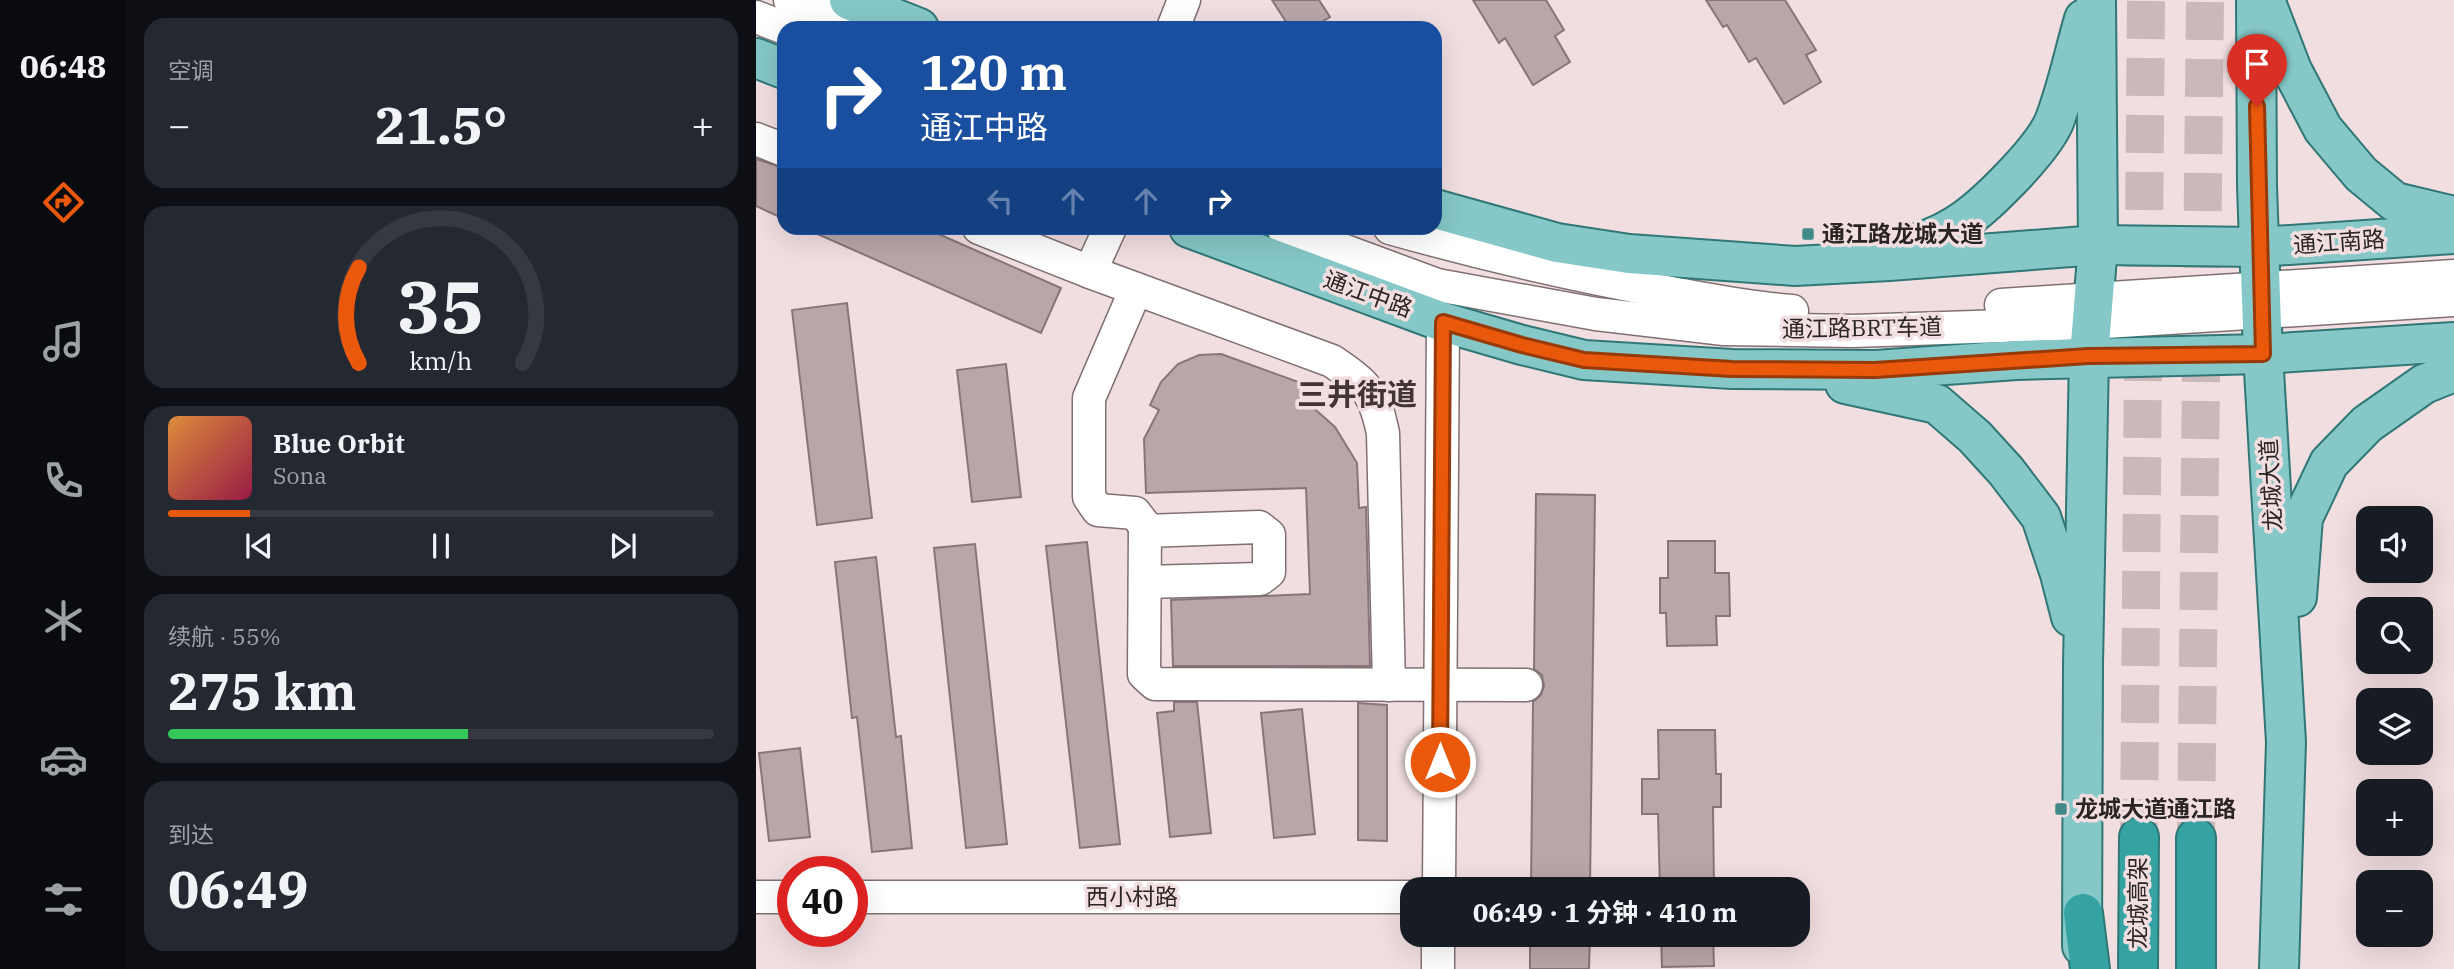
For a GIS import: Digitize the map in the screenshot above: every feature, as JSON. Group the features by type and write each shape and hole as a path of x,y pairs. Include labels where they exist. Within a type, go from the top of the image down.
{"highway":[{"name":"龙城高架","path":"2138,838 2138,969"},
{"path":"2196,838 2196,969"},
{"path":"2083,913 2090,969"}],"main road":[{"path":"849,0 902,21"},
{"path":"1845,263 1916,244 1957,226 1998,191 2029,159 2053,123 2089,0"},
{"path":"2082,969 2083,666 2090,326 2098,245 2096,0"},
{"name":"龙城大道","path":"2256,0 2263,354 2286,742 2279,969"},
{"path":"2265,0 2292,70 2323,129 2361,174 2395,202 2454,216"},
{"path":"1442,211 1557,243 1629,254 1795,266 2098,245"},
{"name":"通江南路","path":"2098,245 2259,247 2454,234"},
{"name":"通江中路","path":"1208,235 1443,322 1584,360 1732,369 1875,370 2090,326 2263,354"},
{"path":"2263,354 2454,342"},
{"path":"1732,369 1848,384 1937,404 1975,437 2006,471 2041,517 2060,574 2083,666"},
{"path":"2286,742 2304,518 2329,463 2367,424 2424,384 2454,372"}],"street":[{"path":"790,0 842,21"},
{"path":"1176,21 1184,0"},
{"path":"756,17 777,25"},
{"path":"756,139 777,147"},
{"path":"997,235 1332,361 1356,378 1376,401 1383,433 1389,685"},
{"path":"1090,272 1107,235"},
{"name":"通江路BRT车道","path":"1302,235 1437,285 1596,314 1724,329 1853,331 2090,326 2262,300 2454,276"},
{"name":"通江路BRT车道","path":"1415,235 1475,252 1624,285 1759,309 1819,313 2017,305 2090,326"},
{"path":"1136,289 1089,398 1089,497 1098,510 1135,513 1145,526 1144,674 1156,684 1526,685"},
{"name":"通江路BRT车道","path":"2262,300 2454,300"},
{"path":"1439,877 1443,322"},
{"path":"1144,582 1260,579 1269,572 1269,535 1259,527 1145,531"},
{"path":"756,897 777,897"},
{"name":"西小村路","path":"868,897 1400,897"},
{"path":"1438,947 1438,969"}],"building":[{"path":"1272,0 1319,0 1330,17 1323,21 1286,21"},
{"path":"1473,0 1546,0 1564,30 1555,36 1570,62 1533,85 1505,38 1499,43"},
{"path":"1706,0 1785,0 1816,50 1806,55 1821,82 1784,104 1756,58 1749,62 1727,25 1723,27"},
{"path":"756,159 777,166 777,216 756,206"},
{"path":"820,235 941,235 1061,288 1041,333"},
{"path":"847,303 872,518 817,525 792,310"},
{"path":"1221,354 1315,388 1309,404 1335,427 1357,463 1359,508 1366,507 1370,666 1173,666 1171,600 1310,594 1306,488 1146,493 1144,439 1159,410 1150,405 1161,382 1178,364 1199,355"},
{"path":"1006,364 1021,497 972,502 957,370"},
{"path":"1536,494 1595,495 1590,877 1531,877 1533,702 1541,695 1544,686 1542,675 1534,669"},
{"path":"1668,541 1715,541 1715,573 1729,573 1730,616 1716,616 1717,645 1667,646 1666,613 1660,613 1660,578 1668,578"},
{"path":"1087,542 1120,844 1080,848 1046,546"},
{"path":"975,544 1007,844 966,848 934,548"},
{"path":"876,557 896,737 901,736 912,848 872,852 857,717 852,718 835,562"},
{"path":"1174,702 1197,702 1211,833 1170,837 1157,713 1174,711"},
{"path":"1358,703 1387,705 1387,841 1358,840"},
{"path":"1302,709 1315,834 1274,838 1261,713"},
{"path":"1658,730 1715,730 1716,774 1721,774 1721,807 1713,807 1714,877 1660,877 1658,814 1642,814 1642,779 1659,779"},
{"path":"800,748 810,837 769,841 759,753"},
{"path":"1530,947 1590,947 1589,969 1530,969"},
{"path":"1661,947 1713,947 1714,966 1662,967"}],"tunnel":[{"path":"2139,837 2146,0"},
{"path":"2196,838 2205,0"}],"place":[{"name":"通江路龙城大道","path":"1808,234"},
{"name":"龙城大道通江路","path":"2061,809"}],"district":[{"name":"三井街道","path":"1357,395"}],"route":[{"path":"1440,762 1443,322 1584,360 1732,369 1875,370 2088,356 2263,354 2257,106"}]}
